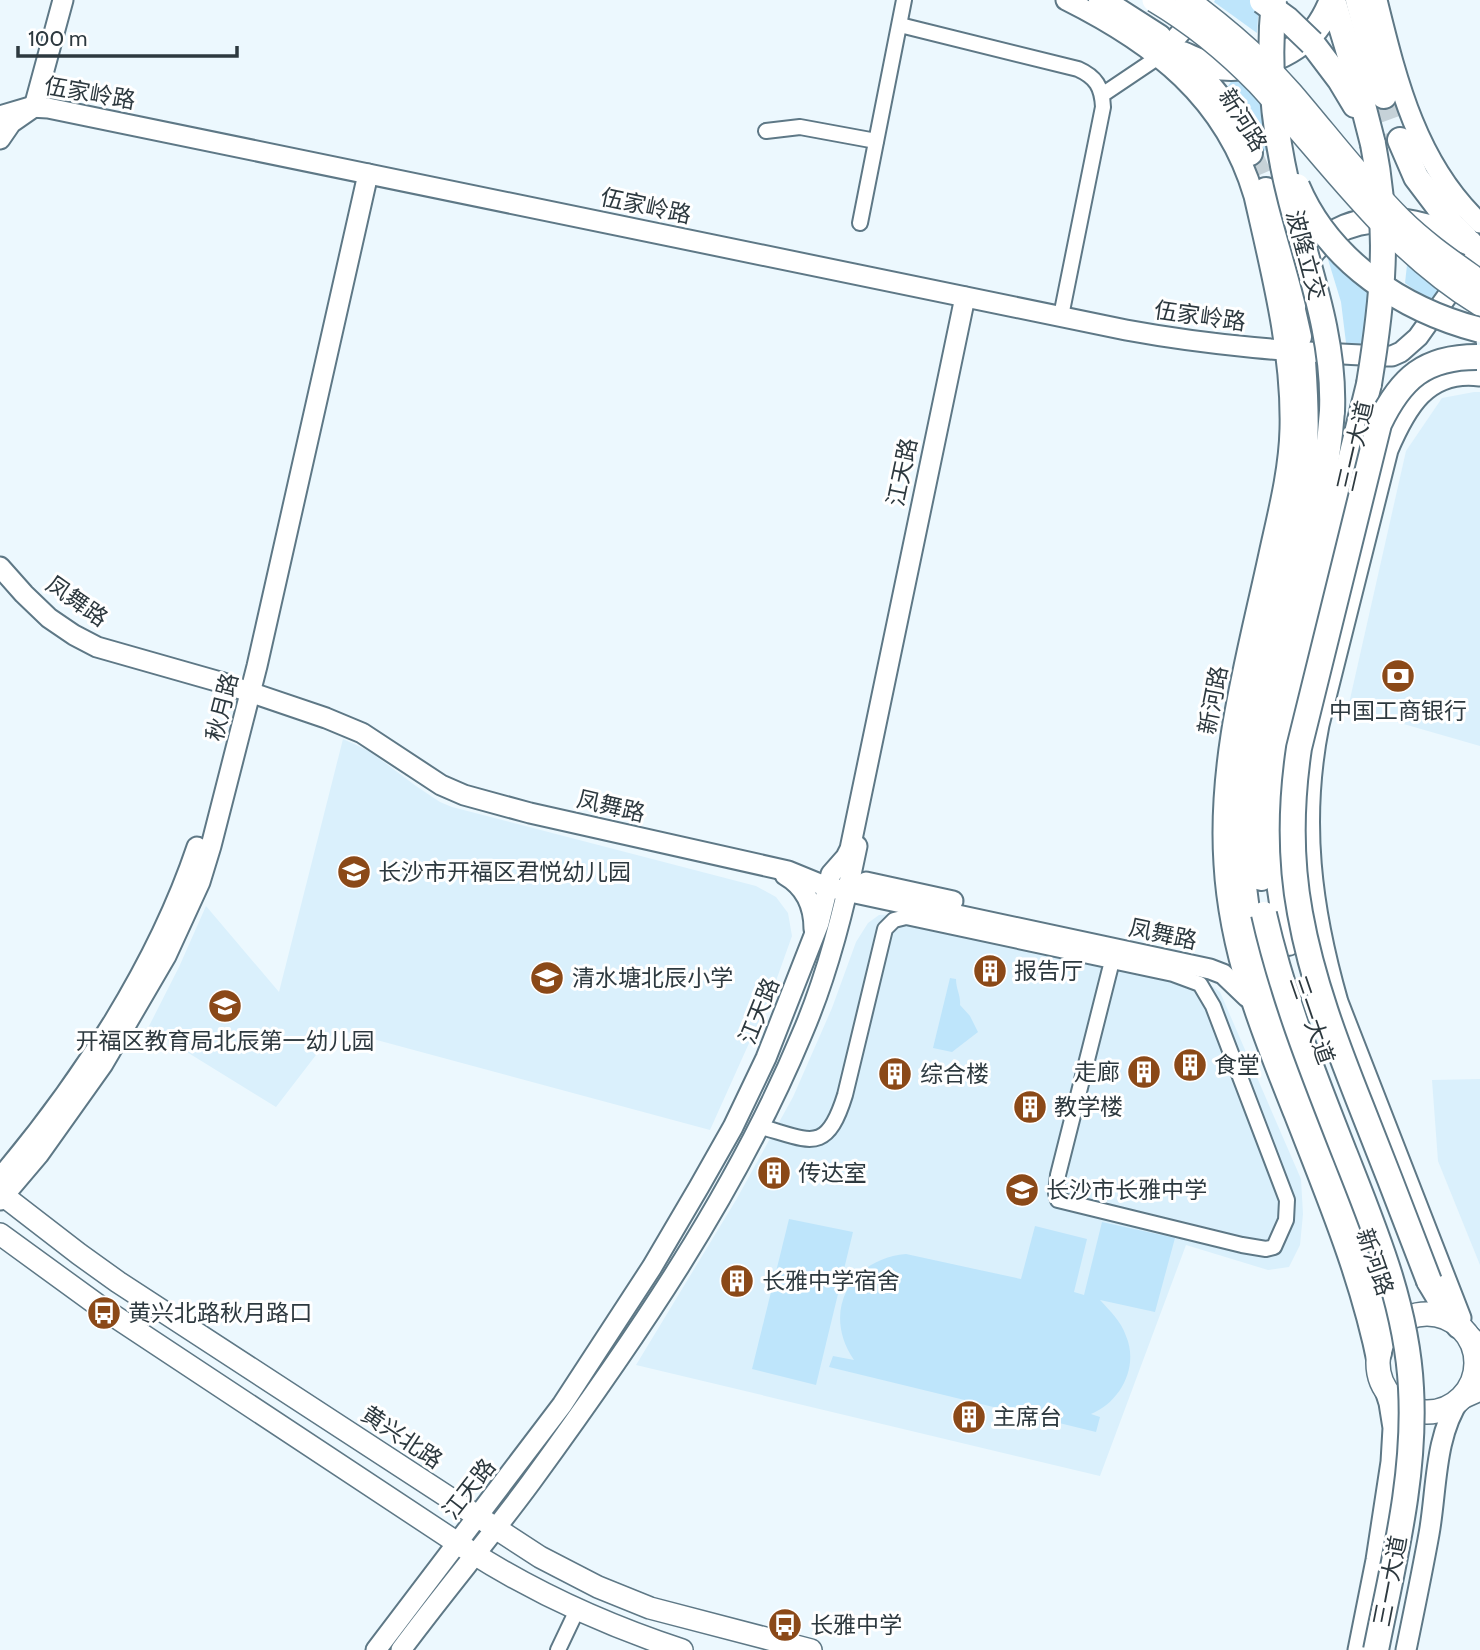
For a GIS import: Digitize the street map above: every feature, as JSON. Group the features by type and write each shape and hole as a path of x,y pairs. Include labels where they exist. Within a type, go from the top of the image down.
{"highway":[{"path":"1101,0 1167,49 1214,90 1250,152"},
{"path":"1261,0 1287,19 1312,43 1340,80 1373,144"},
{"name":"波隆立交","path":"1274,0 1270,62 1276,126 1290,198 1323,318 1332,374 1332,411"},
{"path":"1167,49 1200,62 1226,68 1246,66 1289,52 1302,43 1318,27 1333,0"},
{"path":"1333,0 1373,144"},
{"path":"1357,0 1384,96"},
{"path":"1276,126 1307,206 1325,233 1346,256 1396,297 1438,317 1480,330"},
{"path":"1400,140 1416,177 1453,226 1477,239"},
{"name":"三一大道","path":"1268,805 1369,384 1385,258 1381,185 1373,144"},
{"path":"1266,190 1293,307 1305,447 1245,747 1240,827 1244,882 1242,934 1256,956 1273,1016 1374,1290 1381,1322 1379,1366"},
{"path":"1293,307 1297,279 1314,247 1338,229 1353,223 1372,220 1411,223 1477,239"},
{"path":"1469,1336 1447,1311 1429,1281 1336,1044 1312,970 1303,928 1296,883 1293,834 1294,785 1299,748 1379,424 1390,400 1403,384 1422,369 1441,360 1479,363"},
{"name":"三一大道","path":"1332,411 1317,511 1270,704 1263,749 1268,805 1269,875 1264,914 1288,1005 1375,1228 1395,1293 1407,1352 1412,1407 1408,1486 1376,1650"},
{"path":"1245,747 1268,805"},
{"path":"1268,805 1299,748"},
{"path":"1242,934 1269,875"},
{"path":"1269,875 1303,928"},
{"name":"三一大道","path":"1269,875 1298,982 1316,1036 1398,1246 1407,1275 1424,1363 1427,1418 1425,1466 1392,1650"}],"main road":[{"path":"1154,0 1217,46 1257,82 1370,213 1431,269 1480,303"},
{"path":"1187,0 1253,53 1401,221 1437,252 1480,282"},
{"name":"黄兴北路","path":"1,1192 118,1282 486,1523 569,1573 621,1598 673,1616 811,1650"},
{"path":"0,1234 109,1313 524,1585 617,1628 681,1650"},
{"path":"1437,1315 1469,1336 1476,1362 1475,1376 1469,1388 1470,1395 1436,1412 1422,1412 1396,1401 1387,1391 1379,1366 1391,1331 1412,1317 1437,1315"}],"street":[{"path":"4,117 21,105 29,90 52,0"},
{"path":"0,139 11,123 34,107 63,0"},
{"path":"860,223 904,0"},
{"name":"新河路","path":"1066,0 1115,27 1167,49 1202,98 1236,150 1247,173 1296,350 1284,481 1230,731 1225,775 1224,863 1242,934 1250,1000 1368,1315 1389,1403 1393,1428 1391,1462 1376,1560 1358,1650"},
{"path":"1102,95 1167,49 1182,31 1200,0"},
{"path":"1377,0 1395,74 1415,131 1447,185 1467,211 1477,239 1418,337 1401,352 1427,388"},
{"path":"900,25 1078,69 1094,78 1102,95 1103,107 1061,316"},
{"name":"伍家岭路","path":"4,117 34,107 48,108 1178,339 1382,356 1401,352"},
{"path":"766,131 800,127 876,141"},
{"name":"秋月路","path":"1,1192 40,1154 103,1064 149,988 186,916 211,846 362,173"},
{"name":"江天路","path":"486,1523 598,1351 733,1127 766,1058 811,944 856,850 968,297"},
{"name":"江天路","path":"376,1650 466,1549 603,1382 710,1215 803,1034 833,946 839,883 850,849 968,297"},
{"path":"1469,1336 1338,1002 1323,950 1314,898 1308,818 1311,765 1319,725 1388,450 1406,412 1427,388 1462,375 1479,363"},
{"name":"凤舞路","path":"0,567 49,618 97,647 245,690 326,718 362,733 441,785 464,795 530,813 839,883 897,903 1210,968 1223,974 1250,1000"},
{"path":"856,850 857,861 864,875 878,885"},
{"path":"765,866 790,878 806,894 814,919 811,944"},
{"name":"凤舞路","path":"839,883 878,885 1208,956 1218,957 1226,952 1242,934"},
{"path":"833,946 843,926 857,910 877,903 897,903"},
{"path":"758,1126 810,1140 829,1133 838,1118 845,1095 885,929 894,920 905,917 1112,961 1190,979 1200,984 1213,1006 1287,1200 1286,1220 1274,1247 1266,1249 1242,1245 1058,1200 1058,1175 1112,961"},
{"path":"1406,1650 1429,1532 1443,1439 1450,1414 1470,1395"},
{"name":"江天路","path":"401,1650 466,1549"},
{"path":"558,1650 577,1610"}],"shaded area":[{"path":"1252,0 1259,4 1257,33 1214,2"},
{"path":"1238,72 1265,97 1273,148 1261,152 1223,93"},
{"path":"1323,243 1379,290 1370,352 1347,351 1341,302"},
{"path":"1408,256 1449,287 1439,302 1420,294 1405,283"},
{"path":"1480,392 1480,746 1348,708 1406,451 1442,398"},
{"name":"清水塘北辰小学","path":"343,739 369,751 416,786 452,807 756,886 776,897 788,913 792,936 772,992 710,1130 336,1029 276,1107 148,1028 206,906 279,992"},
{"name":"长沙市长雅中学","path":"896,914 1200,977 1220,992 1301,1179 1303,1214 1300,1245 1289,1267 1268,1270 1186,1245 1100,1476 636,1365 736,1200 793,1097 832,1008 856,942 868,923 879,915"},
{"path":"950,978 956,979 960,1005 970,1016 978,1032 952,1052 933,1048"},
{"path":"1480,1079 1480,1265 1438,1161 1432,1080"},
{"path":"789,1219 853,1232 816,1385 752,1369"},
{"path":"1102,1222 1175,1238 1155,1312 1100,1300 1124,1331 1130,1359 1129,1371 1119,1392 1111,1401 1091,1414 1100,1417 1096,1432 829,1367 833,1356 854,1360 844,1342 840,1324 841,1307 856,1277 870,1266 886,1258 906,1254 1021,1279 1035,1226 1087,1239 1074,1292 1084,1295"}],"tunnel":[{"path":"1384,96 1400,140"},
{"path":"1250,153 1266,190"}],"place":[{"name":"中国工商银行","path":"1398,676"},
{"name":"长沙市开福区君悦幼儿园","path":"354,872"},
{"name":"报告厅","path":"990,971"},
{"name":"清水塘北辰小学","path":"547,978"},
{"name":"开福区教育局北辰第一幼儿园","path":"225,1006"},
{"name":"食堂","path":"1190,1065"},
{"name":"走廊","path":"1144,1072"},
{"name":"综合楼","path":"895,1074"},
{"name":"教学楼","path":"1030,1107"},
{"name":"传达室","path":"774,1173"},
{"name":"长沙市长雅中学","path":"1022,1190"},
{"name":"长雅中学宿舍","path":"737,1281"},
{"name":"黄兴北路秋月路口","path":"104,1313"},
{"name":"主席台","path":"969,1417"},
{"name":"长雅中学","path":"785,1625"}]}
